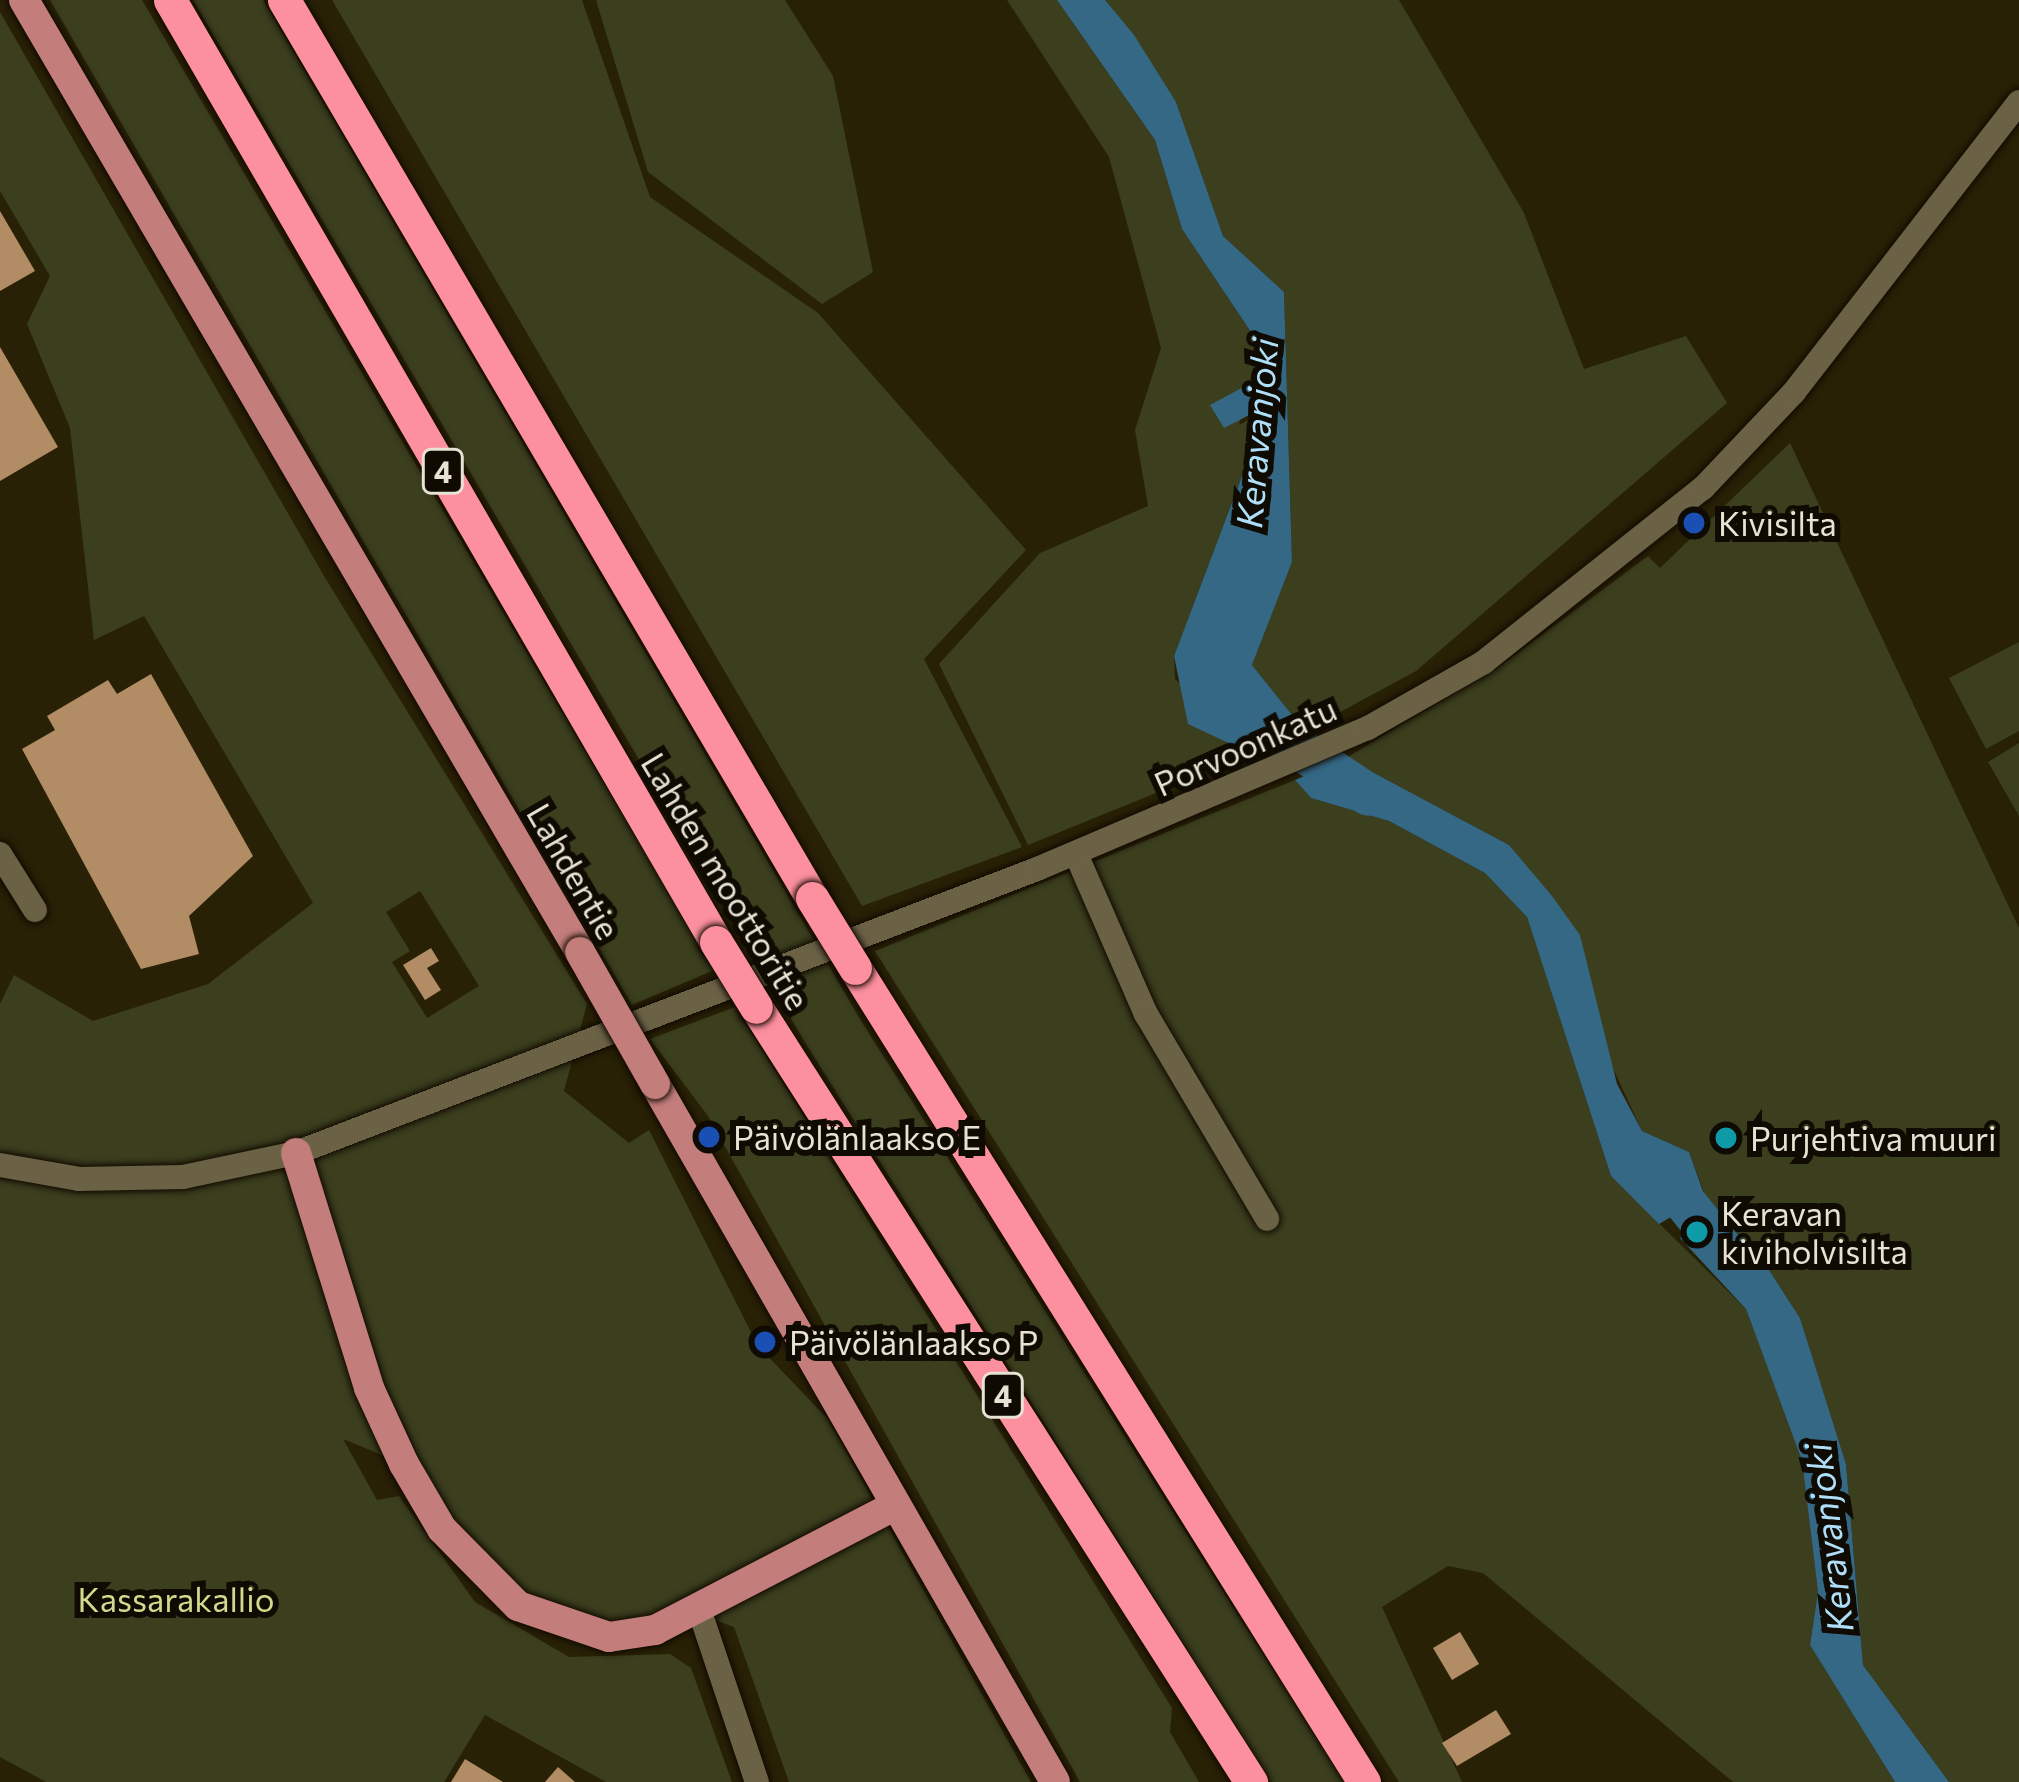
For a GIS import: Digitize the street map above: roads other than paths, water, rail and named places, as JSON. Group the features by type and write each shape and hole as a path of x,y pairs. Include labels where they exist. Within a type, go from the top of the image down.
{"highway":[{"name":"Lahden moottoritie","path":"170,0 716,942 1251,1782"},
{"name":"Lahden moottoritie","path":"284,0 812,898 1364,1782"}],"main road":[{"name":"Lahdentie","path":"24,0 580,952 1055,1782"},
{"path":"296,1153 369,1388 442,1529 481,1575 560,1628 609,1637 701,1615 896,1505"}],"street":[{"name":"Porvoonkatu","path":"0,1165 79,1179 183,1177 296,1153 1076,854 1240,788 1368,728 1536,624 1703,488 1794,392 2015,117"},
{"path":"0,854 35,910"},
{"path":"1076,854 1146,1014 1268,1219"},
{"path":"701,1615 757,1782"}],"water":[{"path":"1057,0 1105,0 1134,35 1176,102 1223,236 1284,292 1292,562 1252,665 1305,731 1252,754 1188,724 1174,656 1261,426 1253,413 1224,428 1210,405 1251,383 1259,344 1182,229 1155,140"},
{"path":"1346,758 1509,845 1552,896 1580,935 1617,1084 1642,1131 1689,1152 1705,1197 1659,1224 1611,1176 1527,917 1485,873 1389,821 1311,798 1295,780"},
{"path":"1714,1219 1767,1267 1800,1318 1846,1464 1863,1665 1949,1782 1895,1782 1810,1645 1818,1592 1802,1461 1746,1309 1680,1238"}],"waterway":[{"name":"Keravanjoki","path":"1236,707 1369,795"},
{"name":"Keravanjoki","path":"1655,1165 1736,1266"}],"place":[{"name":"Kivisilta","path":"1694,523"},
{"name":"Päivölänlaakso E","path":"709,1137"},
{"name":"Purjehtiva muuri","path":"1726,1138"},
{"name":"Keravan kiviholvisilta","path":"1697,1232"},
{"name":"Päivölänlaakso P","path":"765,1342"}],"park label":[{"name":"Kassarakallio","path":"176,1599"}]}
